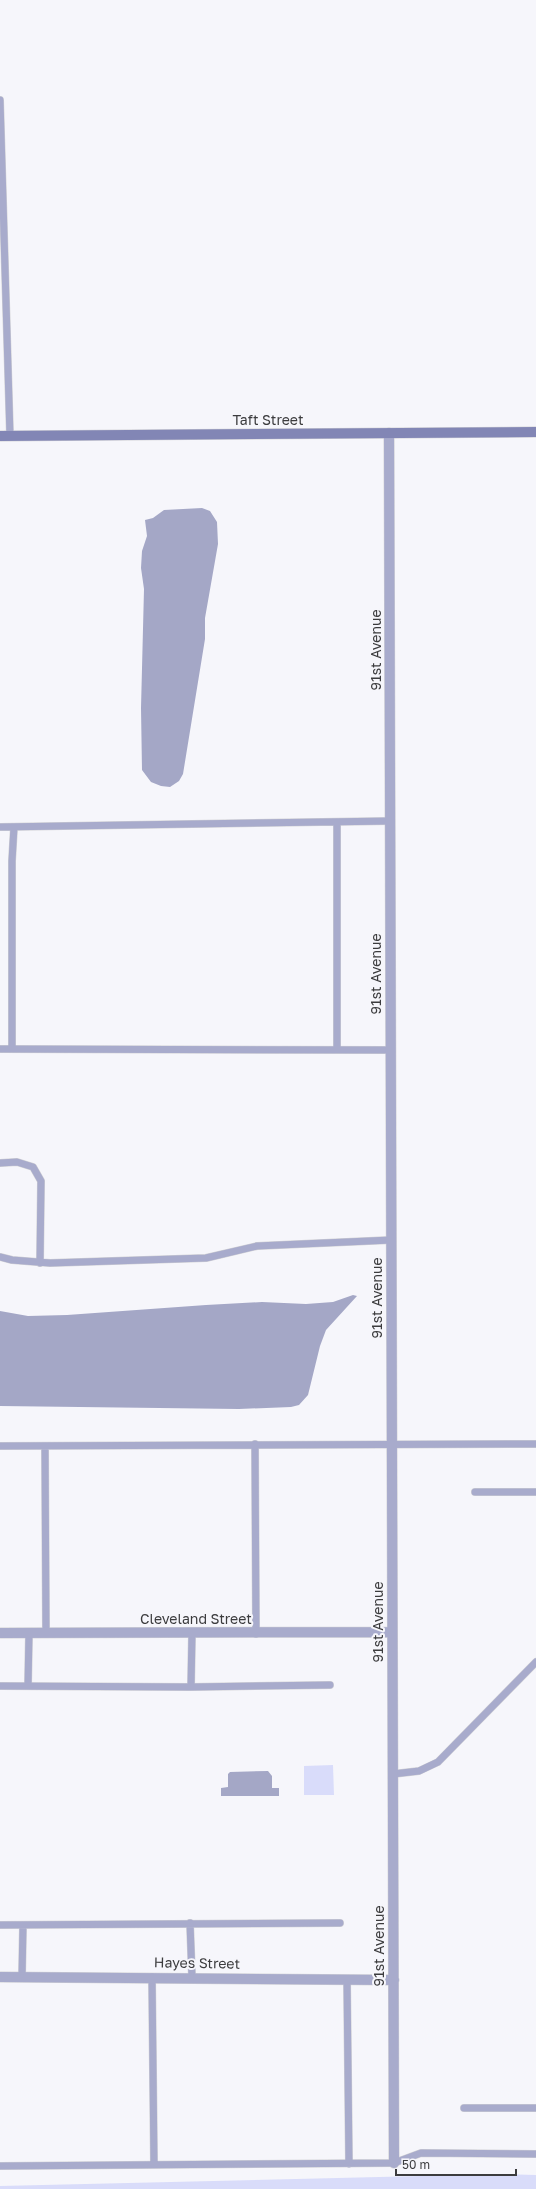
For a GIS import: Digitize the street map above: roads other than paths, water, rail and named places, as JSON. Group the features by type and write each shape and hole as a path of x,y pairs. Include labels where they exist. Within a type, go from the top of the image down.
{"main road":[{"name":"Taft Street","path":"5,436 536,432"}],"street":[{"name":"91st Avenue","path":"389,433 394,2163"},
{"name":"Cleveland Street","path":"0,1633 256,1634 392,1632"},
{"name":"Hayes Street","path":"0,1977 192,1977 394,1980"}],"lane":[{"path":"0,100 5,436"},
{"path":"0,827 390,821"},
{"path":"337,822 337,1050"},
{"path":"12,1049 12,861 14,827"},
{"path":"0,1049 390,1050"},
{"path":"0,1163 17,1162 33,1167 41,1181 40,1263"},
{"path":"0,1257 40,1263 206,1258 256,1246 391,1240"},
{"path":"255,1444 256,1634"},
{"path":"0,1446 536,1444"},
{"path":"45,1446 46,1633"},
{"path":"474,1492 536,1492"},
{"path":"28,1686 29,1633"},
{"path":"191,1687 192,1633"},
{"path":"393,1774 419,1771 438,1762 536,1662"},
{"path":"0,1686 191,1687 330,1685"},
{"path":"190,1923 192,1977"},
{"path":"0,1925 340,1923"},
{"path":"22,1977 23,1925"},
{"path":"152,1977 154,2165"},
{"path":"347,1979 349,2164"},
{"path":"464,2108 536,2108"},
{"path":"0,2166 394,2163 421,2153 536,2154"}]}
